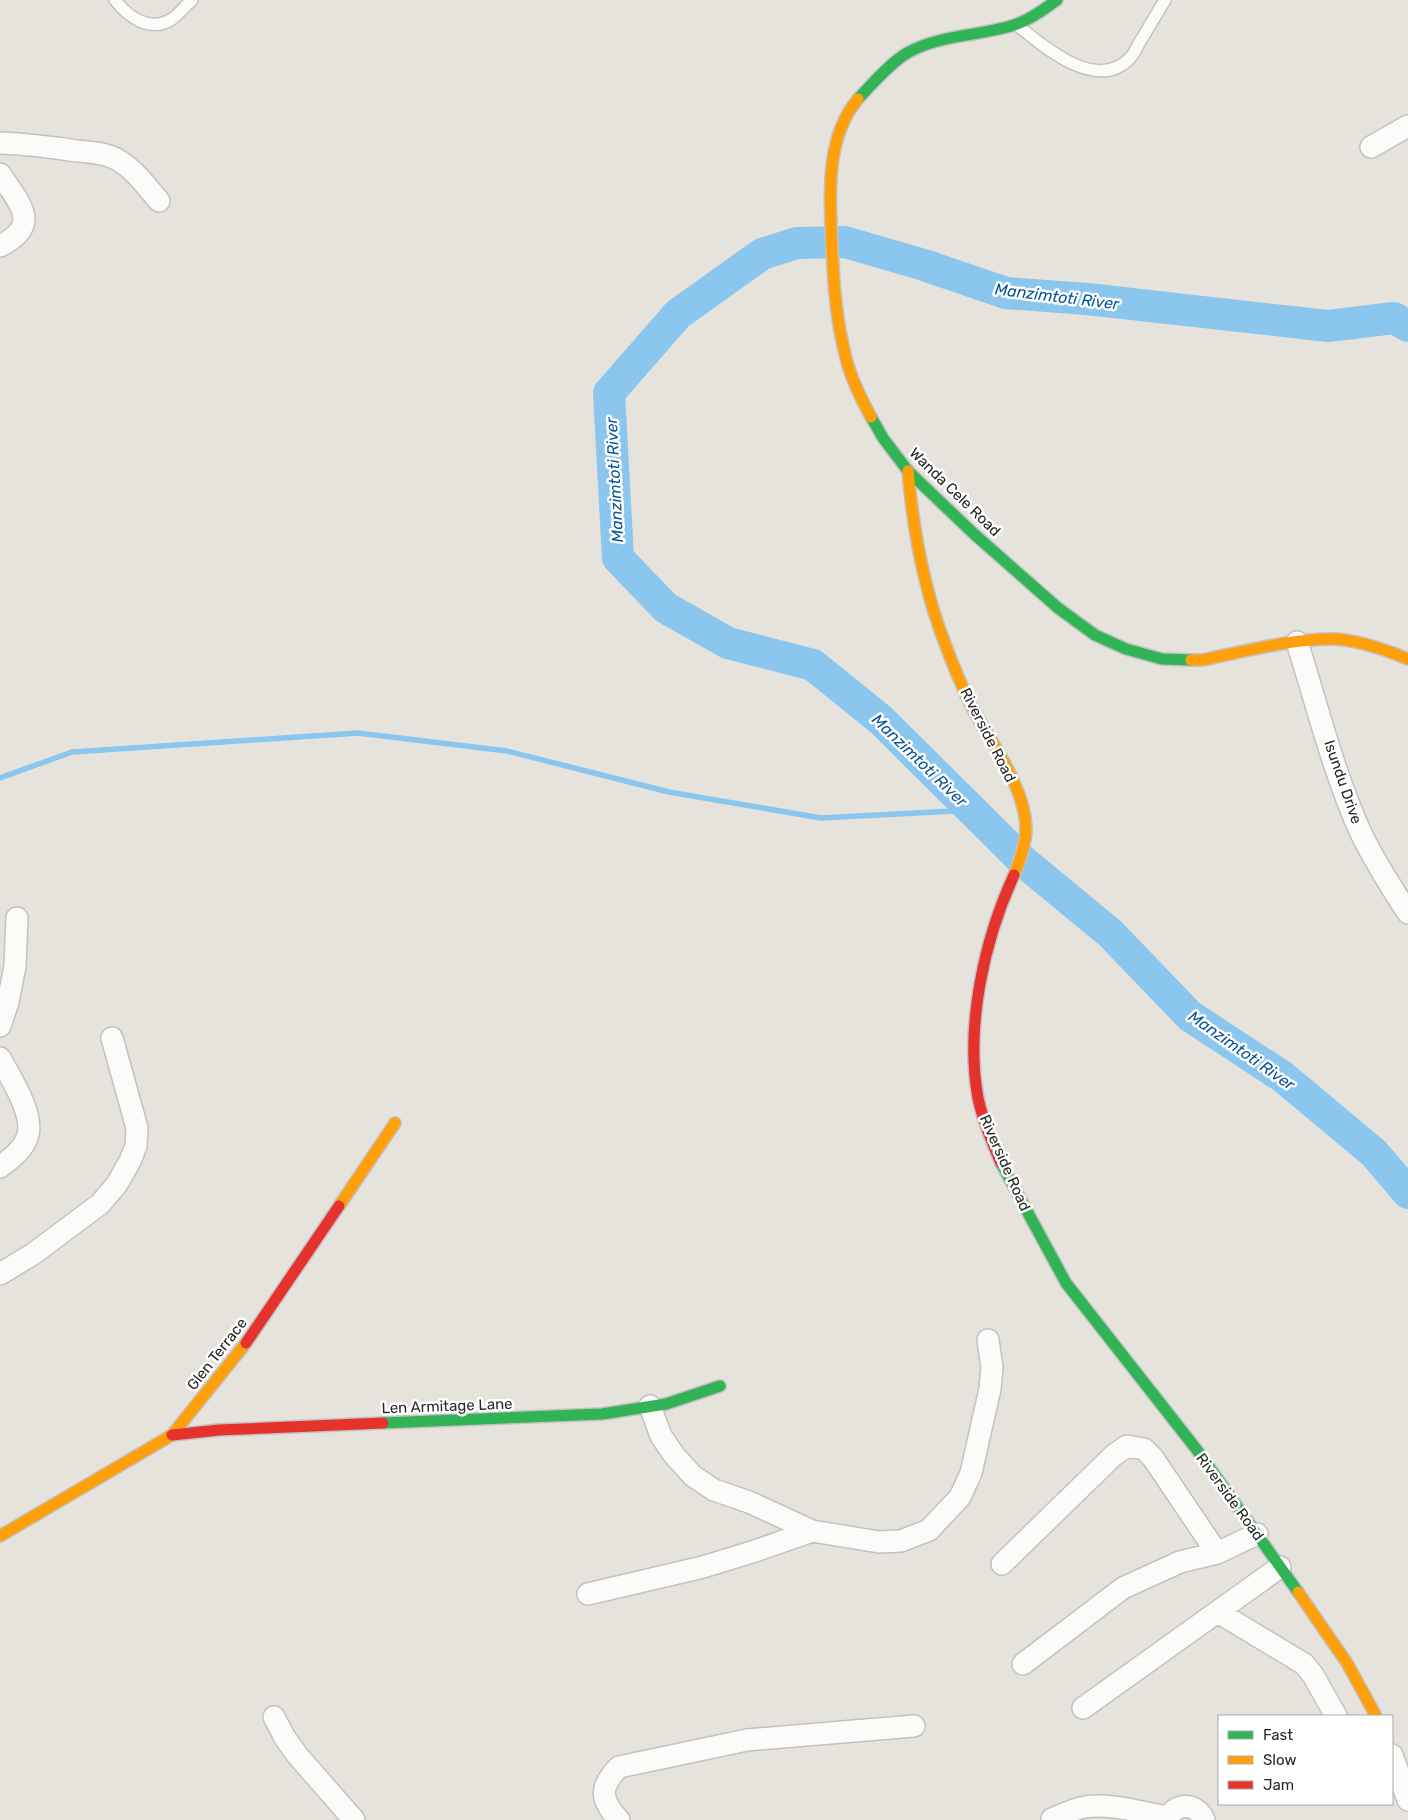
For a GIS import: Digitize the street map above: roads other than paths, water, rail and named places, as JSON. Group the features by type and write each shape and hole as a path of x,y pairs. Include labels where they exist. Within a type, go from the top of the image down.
{"street":[{"name":"Wanda Cele Road","path":"1057,0 1032,17 1017,24 947,39 908,52 873,82 851,108 837,142 830,195 835,305 845,356 858,394 883,438 908,472 974,534 1058,608 1095,635 1126,650 1162,659 1202,660 1297,642 1335,639 1382,648 1408,659"},
{"path":"1371,147 1408,126"},
{"path":"0,143 37,145 81,151 101,154 118,160 138,176 159,201"},
{"path":"0,174 24,214 24,225 19,234 0,246"},
{"name":"Riverside Road","path":"908,472 915,542 937,624 967,696 1012,776 1025,816 1027,838 1014,878 999,908 984,967 974,1046 983,1118 1013,1188 1067,1286 1184,1433 1257,1534 1336,1646 1376,1715"},
{"name":"Isundu Drive","path":"1297,642 1341,782 1360,831 1388,882 1408,913"},
{"path":"0,1026 8,1002 15,966 17,918"},
{"path":"0,1274 33,1254 100,1204 118,1184 130,1161 136,1146 137,1128 112,1038"},
{"path":"0,1058 17,1089 29,1128 26,1139 16,1154 0,1167"},
{"name":"Glen Terrace","path":"0,1536 172,1435 236,1357 276,1301 395,1123"},
{"path":"650,1406 661,1436 693,1476 714,1490 749,1502 812,1531 879,1542 901,1541 929,1530 960,1497 971,1473 990,1389 992,1367 988,1340"},
{"name":"Len Armitage Lane","path":"172,1435 228,1430 602,1414 666,1404 720,1386"},
{"path":"1002,1564 1114,1455 1127,1446 1144,1449 1153,1458 1217,1553"},
{"path":"588,1594 703,1567 812,1531"},
{"path":"1023,1664 1123,1588 1180,1562 1217,1553 1257,1534"},
{"path":"1083,1708 1280,1567"},
{"path":"1218,1612 1304,1664 1313,1675 1335,1715"},
{"path":"274,1717 285,1738 298,1756 354,1820"},
{"path":"619,1820 611,1812 606,1800 604,1784 619,1767 747,1740 914,1726"},
{"path":"1393,1759 1408,1800"},
{"path":"1052,1820 1079,1809 1104,1806 1168,1819 1177,1808 1189,1806 1200,1812 1204,1820"}],"lane":[{"path":"114,0 140,22 155,26 171,20 192,0"},
{"path":"1017,24 1045,48 1072,63 1100,72 1116,68 1131,57 1165,0"}],"waterway":[{"name":"Manzimtoti River","path":"1408,326 1394,318 1328,326 1087,299 1006,293 924,265 845,242 797,243 762,254 678,314 609,393 618,558 666,608 728,643 813,665 881,720 1024,862 1110,933 1190,1016 1283,1077 1374,1153 1408,1193"},
{"path":"0,778 72,752 358,733 507,751 669,792 821,818 973,810"},
{"path":"1398,1181 1408,1176"}]}
